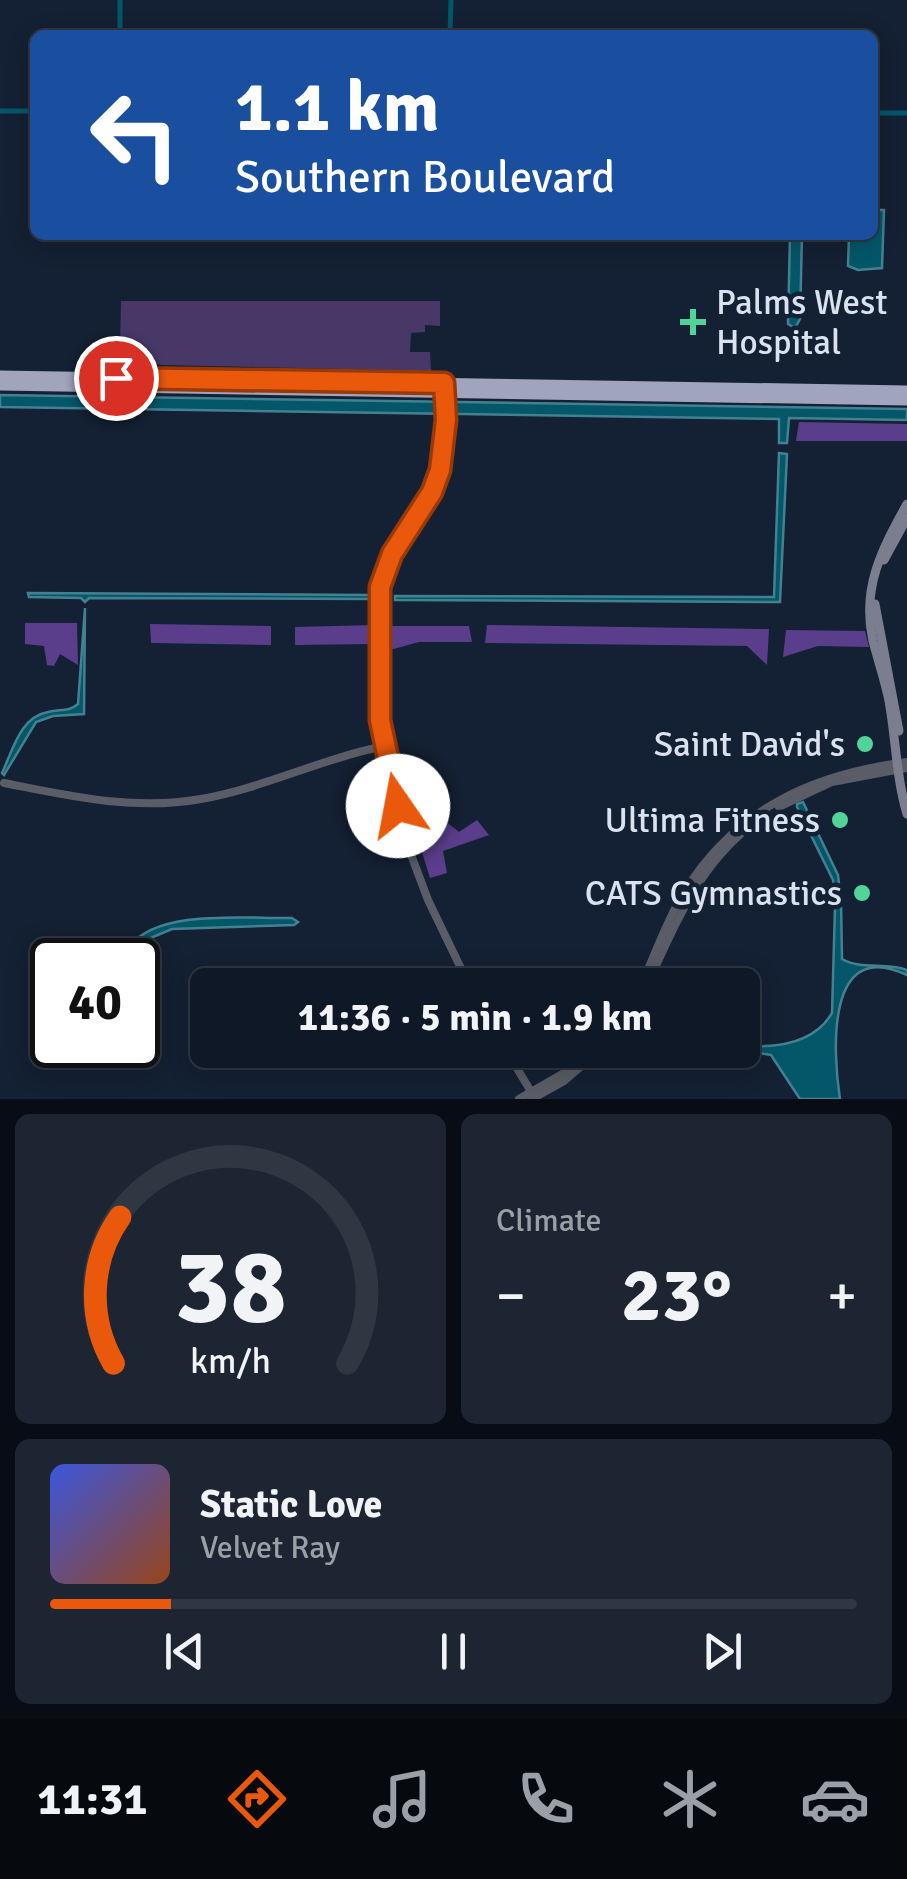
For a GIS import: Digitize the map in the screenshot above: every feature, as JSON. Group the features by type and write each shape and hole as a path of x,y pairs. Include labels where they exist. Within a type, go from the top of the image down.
{"highway":[{"path":"0,376 445,391 907,391"},
{"path":"0,385 907,400"}],"main road":[{"path":"907,504 876,563 869,594 872,636 907,793"},
{"path":"907,518 882,563 874,598 878,634 895,699 907,814"},
{"path":"890,710 895,699"}],"street":[{"path":"445,391 446,420 436,482 392,554 380,587 380,720 407,844 428,900 461,968"},
{"path":"1,782 104,802 174,803 225,794 388,745"},
{"path":"651,968 683,895 710,856 747,820 815,782 838,774 902,766"},
{"path":"516,1068 533,1097"},
{"path":"519,1099 533,1097 577,1068"}],"shaded area":[{"path":"121,301 440,301 440,326 425,325 425,332 411,333 410,352 430,352 431,371 162,365 147,363 120,349"},
{"path":"799,422 907,424 907,441 796,441"},
{"path":"25,623 77,623 78,665 60,654 54,666 47,665 44,646 25,644"},
{"path":"150,624 271,626 271,645 151,643"},
{"path":"374,625 374,644 295,645 295,627"},
{"path":"487,625 769,629 767,665 747,646 485,643"},
{"path":"389,626 469,626 472,642 419,642 390,650"},
{"path":"786,630 865,631 869,647 818,646 783,657"},
{"path":"404,794 413,795 459,832 477,820 489,835 443,851 447,873 430,878"}],"water":[{"path":"878,210 884,210 882,268 858,270 848,266 849,240 878,240"},
{"path":"790,240 802,240 800,319 795,328 788,324"},
{"path":"0,395 907,409 907,420 789,418 787,443 779,443 779,419 0,407"},
{"path":"779,453 787,454 780,602 395,600 395,596 774,597"},
{"path":"28,593 372,595 372,599 89,598 85,602 81,598 29,597"},
{"path":"85,608 84,714 53,716 36,722 4,775 14,745 31,720 78,704"},
{"path":"803,802 838,875 842,959 907,970 907,975 880,967 861,971 848,985 837,1029 840,1099 800,1099 771,1055 760,1053 760,1046 792,1042 815,1032 832,1013 833,880 797,804"},
{"path":"292,918 298,922 172,929 150,938 139,938 160,926 181,921"}],"waterway":[{"path":"120,0 120,30"},
{"path":"450,30 451,0"},
{"path":"0,111 30,111"},
{"path":"878,113 907,113"}],"place":[{"name":"Palms West Hospital","path":"693,322"},
{"name":"Saint David's","path":"865,744"},
{"name":"Ultima Fitness","path":"840,820"},
{"name":"CATS Gymnastics","path":"862,893"}],"route":[{"path":"116,378 444,383 446,420 440,470 432,492 392,554 380,587 380,720 398,806"}]}
